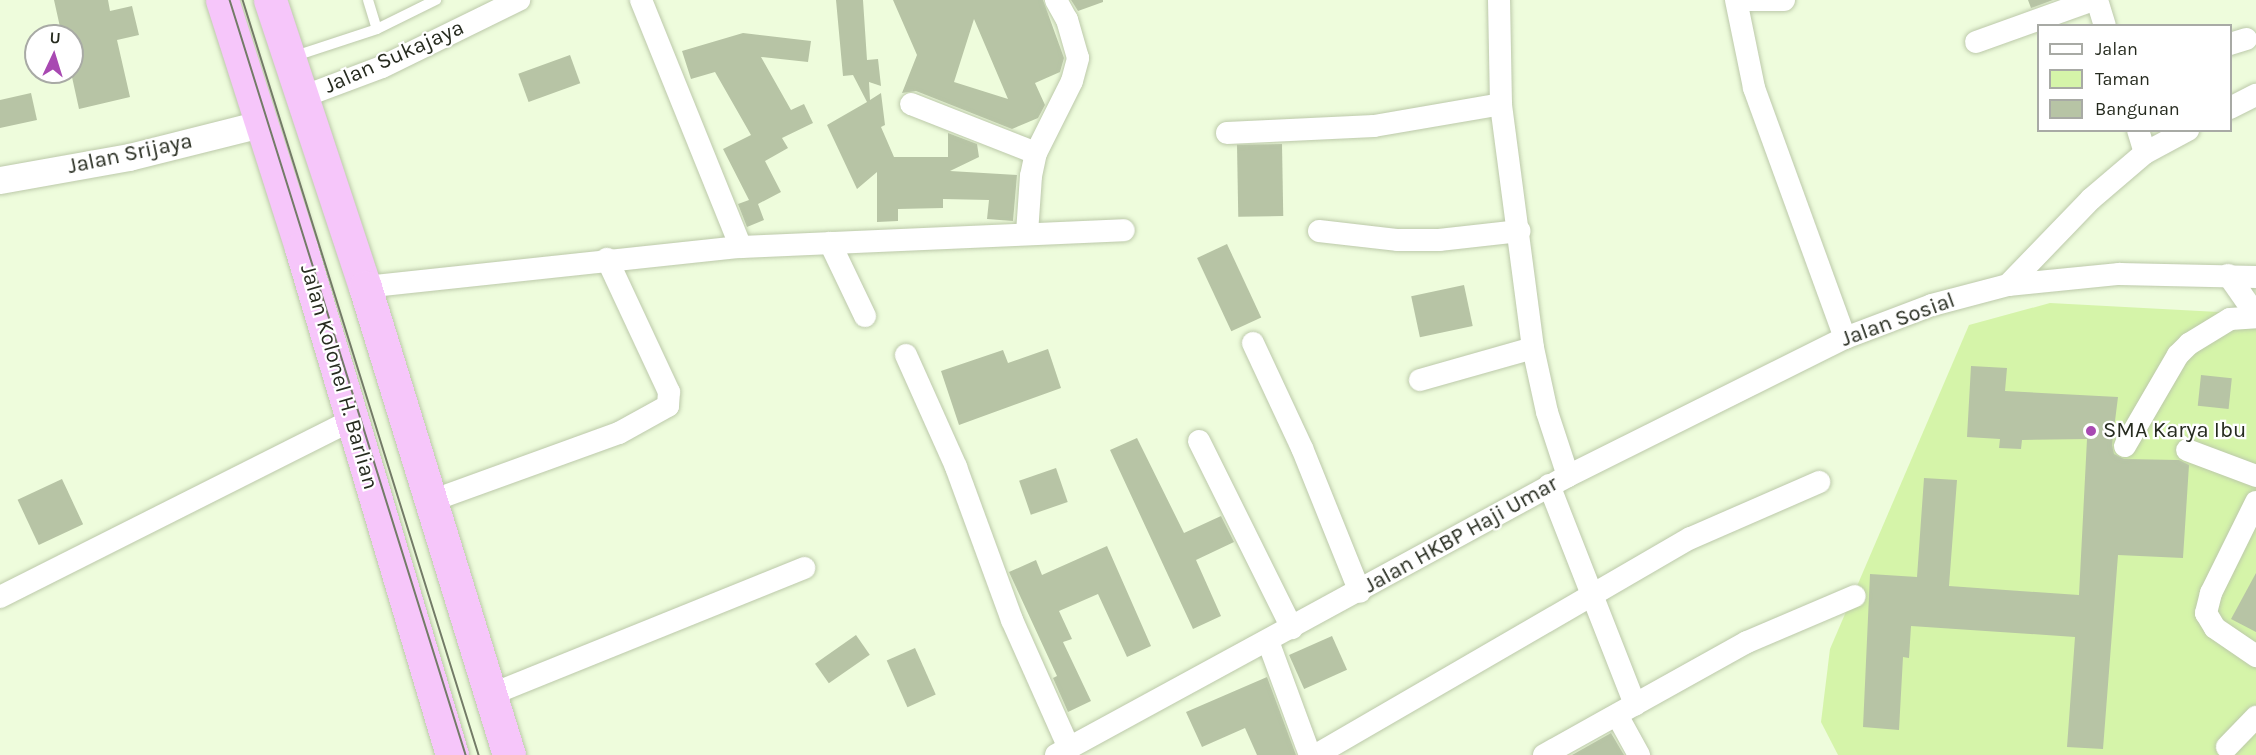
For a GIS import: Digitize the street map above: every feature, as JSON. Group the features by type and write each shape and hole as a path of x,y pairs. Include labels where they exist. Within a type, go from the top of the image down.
{"highway":[{"name":"Jalan Kolonel H. Barlian","path":"222,0 453,755"},
{"path":"270,0 365,287 509,755"}],"street":[{"name":"Jalan Sukajaya","path":"302,97 382,66 519,0"},
{"path":"641,0 741,247"},
{"path":"1027,233 1031,176 1036,153 1072,81 1078,58 1067,20 1056,0"},
{"name":"Jalan HKBP Haji Umar","path":"1062,751 1360,592 1558,480 1547,412 1533,348 1501,104 1499,0"},
{"path":"1785,0 1738,0 1754,88 1845,338"},
{"path":"1976,42 2095,0 2104,24"},
{"path":"2232,107 2256,95"},
{"path":"911,104 1036,153"},
{"path":"1227,133 1374,126 1501,104"},
{"name":"Jalan Srijaya","path":"0,180 129,157 260,124"},
{"path":"2139,132 2145,153"},
{"path":"2008,285 2091,199 2145,153 2184,132"},
{"path":"365,287 607,259 741,247 1124,230"},
{"path":"1319,231 1398,240 1519,231"},
{"path":"830,243 865,316"},
{"path":"431,501 619,433 668,406 669,392 607,259"},
{"name":"Jalan Sosial","path":"1558,480 1845,338 1932,305 2008,285 2118,274 2256,277"},
{"path":"2125,446 2178,355 2188,344 2230,319 2256,316 2228,275"},
{"path":"1253,342 1302,448 1360,592"},
{"path":"1420,380 1533,348"},
{"path":"906,355 956,467 1062,751"},
{"path":"0,597 352,420"},
{"path":"1199,441 1292,628"},
{"path":"2187,450 2256,476"},
{"path":"1558,480 1639,755"},
{"path":"1316,755 1593,593 1754,507 1819,482"},
{"path":"2256,502 2211,593 2206,613 2215,628 2256,656"},
{"path":"490,695 804,568"},
{"path":"1544,755 1747,642 1855,596"},
{"path":"1268,641 1310,755"},
{"path":"2227,747 2256,717"}],"lane":[{"path":"368,0 377,29"},
{"path":"289,58 377,29 417,5 436,0"}],"green space":[{"path":"2050,303 2256,314 2256,755 1838,755 1821,722 1830,649 1969,325"}],"building":[{"path":"54,0 108,0 110,11 132,6 139,35 117,40 130,97 79,109 74,84 84,84 84,24 59,24"},
{"path":"836,0 863,0 867,60 878,59 881,86 869,82 870,100 881,93 885,125 881,127 894,157 948,157 948,133 977,144 979,157 950,171 1017,175 1013,221 987,219 989,200 943,199 943,208 898,209 898,221 877,222 877,172 857,189 827,125 867,102 853,75 843,76"},
{"path":"893,0 1043,0 1064,58 1060,72 1035,83 1045,105 1038,118 1012,129 916,91 902,93 917,55","holes":["974,19 1008,99 954,82"]},
{"path":"1071,0 1103,0 1103,2 1078,11"},
{"path":"2028,0 2053,0 2031,8"},
{"path":"743,33 811,41 808,62 761,57 791,110 804,104 813,123 782,138 788,148 765,161 781,192 758,204 764,220 747,227 738,204 749,200 723,149 751,135 715,72 691,79 682,51"},
{"path":"570,55 580,83 529,102 518,74"},
{"path":"31,93 37,120 0,128 0,100"},
{"path":"1282,144 1283,216 1238,217 1237,145"},
{"path":"1227,244 1261,317 1231,331 1197,258"},
{"path":"1464,285 1473,326 1420,337 1411,296"},
{"path":"1048,349 1061,388 959,425 941,371 1003,350 1008,363"},
{"path":"1971,366 2007,368 2005,391 2118,397 2112,445 2114,454 2124,459 2179,460 2189,465 2183,558 2118,555 2103,749 2067,747 2075,637 1911,626 1909,658 1903,657 1899,730 1863,727 1870,574 1917,577 1924,478 1957,480 1949,586 2079,595 2087,439 2022,440 2021,449 1999,448 2000,439 1967,437"},
{"path":"2201,375 2232,378 2229,409 2198,406"},
{"path":"1137,438 1184,533 1221,516 1234,542 1196,560 1221,616 1193,629 1110,450"},
{"path":"1056,468 1068,502 1031,515 1019,481"},
{"path":"62,479 83,524 39,545 18,500"},
{"path":"1107,546 1151,646 1127,657 1098,594 1059,611 1072,639 1063,642 1091,701 1068,712 1053,678 1057,676 1009,572 1036,560 1042,575"},
{"path":"2256,573 2256,632 2231,619"},
{"path":"856,635 870,655 829,683 815,664"},
{"path":"1332,636 1347,670 1304,689 1289,655"},
{"path":"915,648 936,695 907,707 887,661"},
{"path":"1267,677 1296,755 1257,755 1245,728 1202,747 1186,712"},
{"path":"1611,733 1624,755 1572,755"}],"tram line":[{"path":"230,0 466,755"},
{"path":"243,0 479,755"}],"place":[{"name":"SMA Karya Ibu","path":"2091,431"}]}
